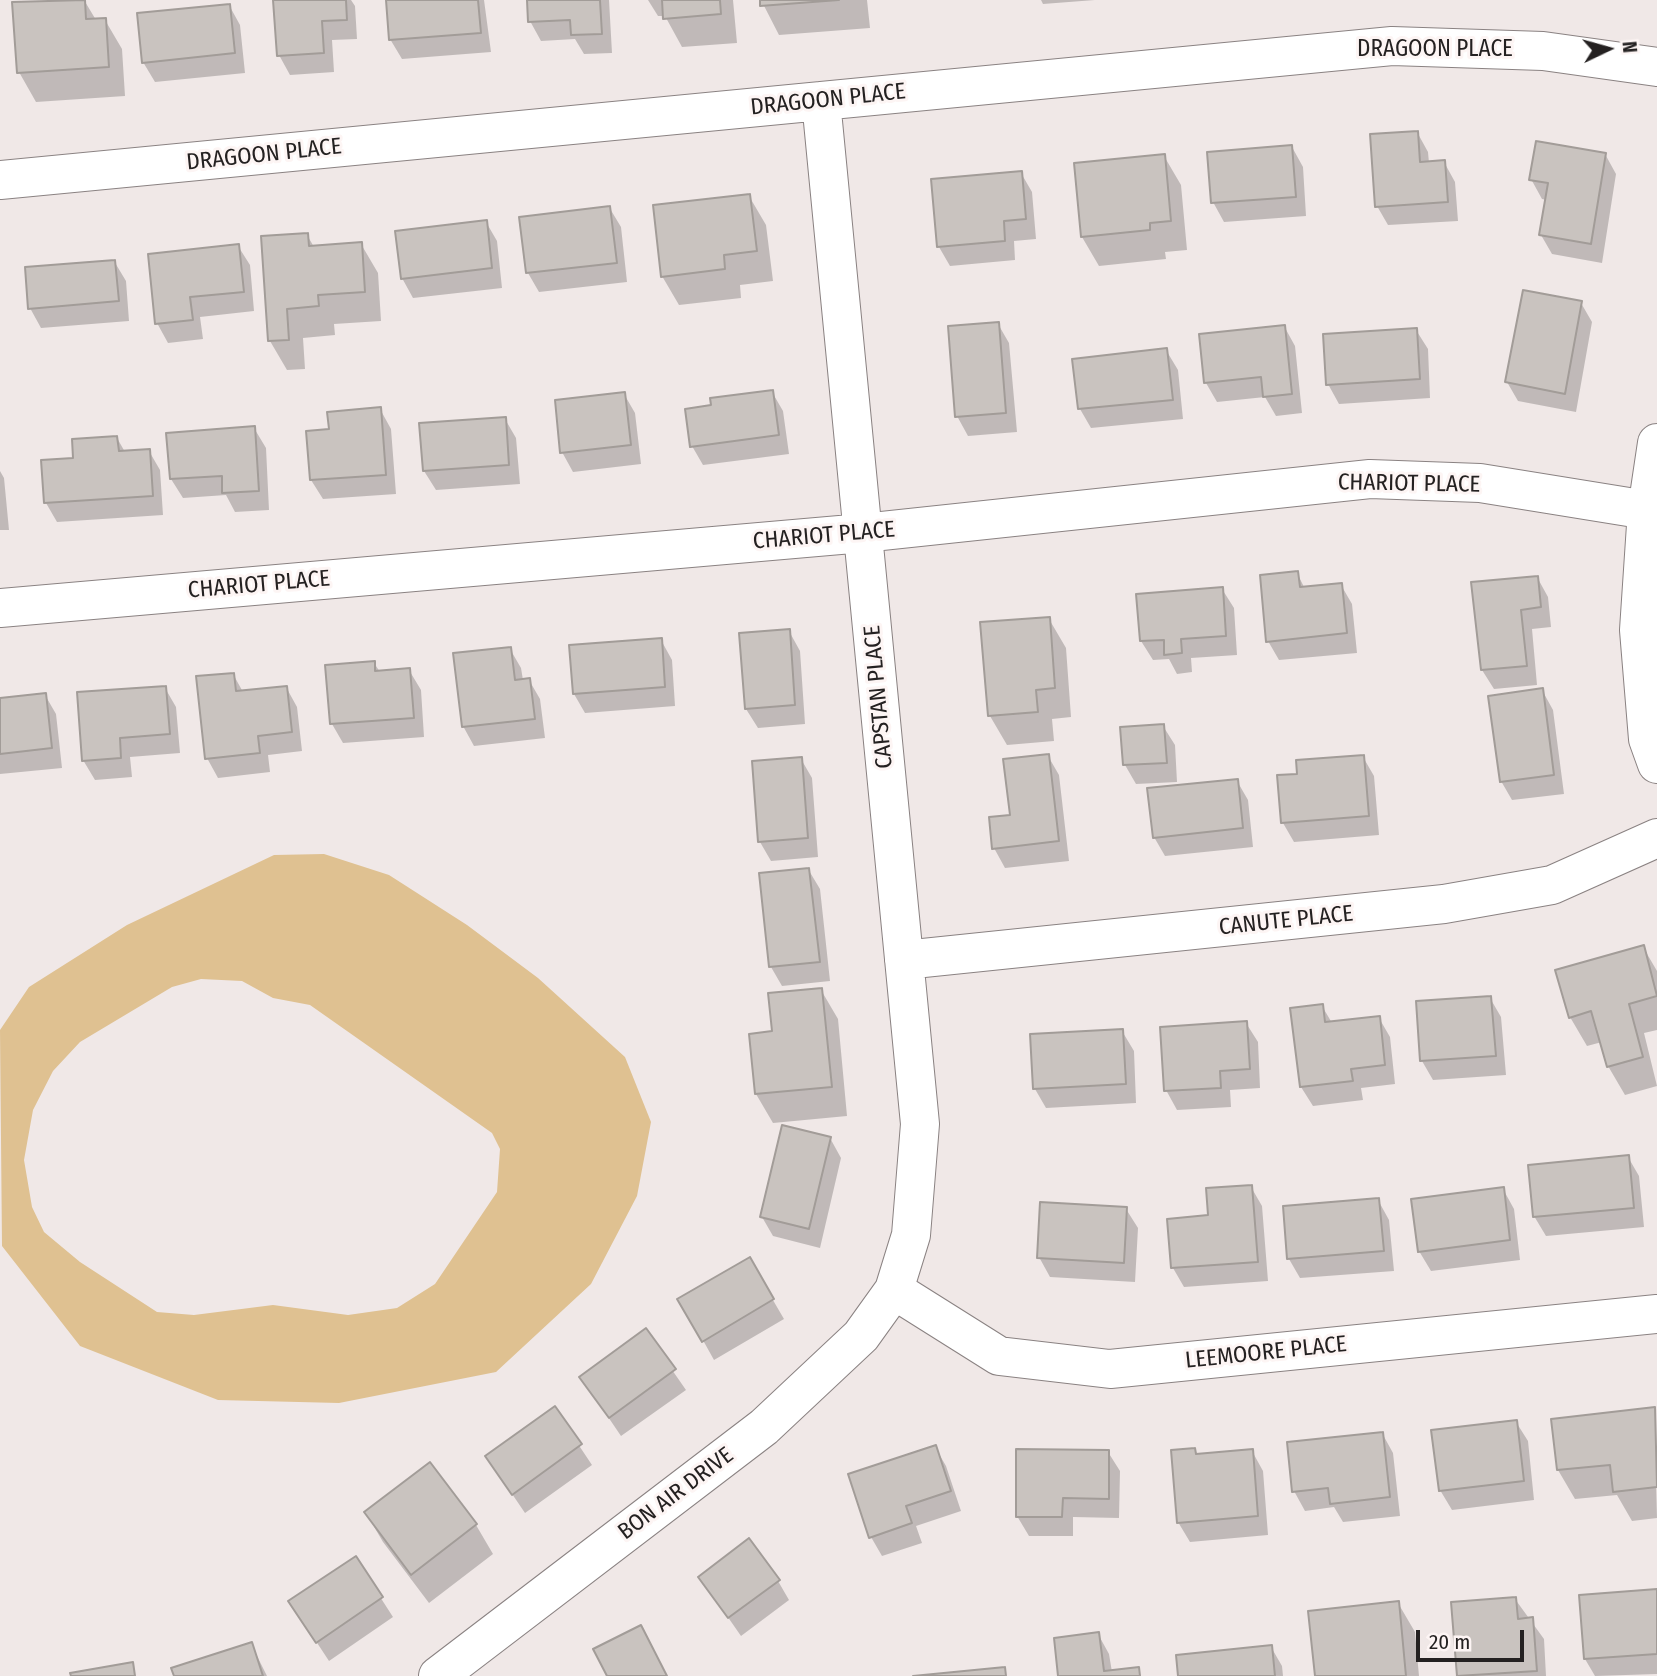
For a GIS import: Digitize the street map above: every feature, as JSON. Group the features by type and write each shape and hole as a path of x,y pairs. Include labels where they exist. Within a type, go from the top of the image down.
{"street":[{"name":"DRAGOON PLACE","path":"0,180 1392,46 1543,51 1657,66"},
{"name":"CAPSTAN PLACE","path":"821,101 920,1124 911,1235 894,1290"},
{"path":"1657,443 1647,510 1639,630 1648,739 1657,764"},
{"name":"CHARIOT PLACE","path":"0,608 863,533 1370,479 1480,483 1647,510"},
{"name":"CANUTE PLACE","path":"904,960 1444,904 1552,886 1657,838"},
{"name":"LEEMOORE PLACE","path":"894,1290 999,1356 1110,1369 1657,1314"},
{"name":"BON AIR DRIVE","path":"438,1676 764,1427 861,1336 894,1290"}],"shaded area":[{"path":"324,854 389,875 467,925 538,978 625,1057 651,1122 637,1196 591,1284 496,1372 339,1403 218,1400 80,1346 2,1246 0,1030 29,987 127,925 274,855","holes":["201,979 242,981 273,998 310,1005 492,1133 500,1149 497,1192 435,1284 397,1308 348,1315 273,1305 194,1315 157,1312 80,1262 44,1232 32,1207 24,1160 33,1110 53,1071 80,1042 172,987"]}],"building":[{"path":"85,0 86,19 106,18 109,67 17,73 12,2"},
{"path":"273,0 346,0 347,20 322,21 324,53 277,56"},
{"path":"386,0 478,0 481,33 389,40"},
{"path":"527,0 600,0 602,34 571,35 570,20 528,22"},
{"path":"662,0 720,0 721,14 663,19"},
{"path":"760,0 839,0 760,6"},
{"path":"230,4 235,53 142,63 137,13"},
{"path":"1418,131 1420,162 1445,160 1448,202 1375,207 1370,134"},
{"path":"1536,141 1606,153 1591,244 1539,235 1548,183 1529,180"},
{"path":"1292,145 1296,197 1211,203 1207,152"},
{"path":"1165,154 1171,221 1150,223 1150,230 1081,237 1074,163"},
{"path":"1022,171 1026,219 1004,221 1005,241 937,247 931,179"},
{"path":"750,194 757,251 724,255 725,269 661,277 653,205"},
{"path":"610,206 617,263 526,273 519,217"},
{"path":"487,220 492,268 401,279 395,231"},
{"path":"308,233 309,246 362,242 365,292 318,295 319,306 287,309 289,340 268,341 261,236"},
{"path":"239,244 244,292 190,297 193,320 155,324 148,254"},
{"path":"115,260 119,301 28,309 25,267"},
{"path":"1523,290 1582,301 1565,394 1505,382"},
{"path":"999,322 1006,413 955,417 948,326"},
{"path":"1285,325 1292,394 1263,397 1261,377 1204,383 1199,334"},
{"path":"1417,328 1420,379 1326,385 1323,334"},
{"path":"1167,348 1173,400 1078,409 1072,359"},
{"path":"773,390 779,435 690,447 685,409 711,405 710,398"},
{"path":"625,392 631,445 560,453 555,400"},
{"path":"381,407 386,475 310,480 306,431 329,429 327,412"},
{"path":"506,417 509,465 423,471 419,423"},
{"path":"255,426 259,491 222,493 222,476 170,479 166,433"},
{"path":"117,436 119,451 150,449 153,496 44,503 41,460 73,458 72,439"},
{"path":"1298,571 1300,587 1342,583 1347,633 1266,642 1260,575"},
{"path":"1538,576 1541,607 1521,610 1527,666 1481,670 1471,582"},
{"path":"1223,587 1226,636 1181,639 1182,653 1164,655 1164,640 1140,641 1136,594"},
{"path":"1050,617 1055,688 1036,690 1038,712 988,716 980,622"},
{"path":"790,629 795,705 745,709 739,633"},
{"path":"662,638 665,687 573,694 569,645"},
{"path":"511,647 515,680 530,678 535,719 462,727 453,653"},
{"path":"375,661 375,671 410,668 414,718 330,724 325,665"},
{"path":"234,673 236,691 287,686 292,732 258,736 260,753 205,759 196,676"},
{"path":"166,686 170,734 120,738 121,758 82,761 77,692"},
{"path":"1543,688 1554,775 1500,782 1488,696"},
{"path":"46,693 52,748 0,754 0,698"},
{"path":"1164,724 1167,763 1123,765 1120,727"},
{"path":"1049,754 1059,841 992,849 989,817 1010,815 1003,759"},
{"path":"1364,755 1369,816 1281,823 1277,775 1297,774 1296,760"},
{"path":"802,757 808,838 758,842 752,761"},
{"path":"1238,779 1243,828 1153,838 1147,788"},
{"path":"809,868 820,962 769,967 759,873"},
{"path":"1644,945 1657,996 1629,1004 1643,1057 1607,1067 1591,1011 1569,1018 1555,970"},
{"path":"822,988 832,1087 755,1094 749,1034 772,1031 768,993"},
{"path":"1491,996 1496,1056 1420,1061 1416,1001"},
{"path":"1323,1004 1325,1022 1380,1016 1385,1065 1351,1069 1353,1081 1300,1087 1290,1008"},
{"path":"1247,1021 1250,1069 1220,1071 1221,1088 1164,1091 1160,1027"},
{"path":"1123,1029 1126,1084 1033,1089 1030,1034"},
{"path":"782,1125 831,1137 809,1229 760,1217"},
{"path":"1629,1155 1634,1208 1533,1217 1528,1165"},
{"path":"1252,1185 1258,1262 1171,1268 1167,1219 1208,1215 1206,1188"},
{"path":"1504,1187 1510,1240 1418,1252 1411,1199"},
{"path":"1379,1198 1384,1251 1287,1259 1283,1206"},
{"path":"1040,1202 1127,1207 1124,1263 1037,1258"},
{"path":"750,1257 774,1299 702,1342 677,1299"},
{"path":"646,1328 676,1369 609,1418 579,1377"},
{"path":"555,1406 582,1444 512,1495 485,1456"},
{"path":"1655,1407 1657,1487 1613,1492 1610,1465 1557,1470 1551,1419"},
{"path":"1517,1420 1524,1481 1439,1491 1431,1430"},
{"path":"1383,1432 1390,1497 1330,1504 1328,1488 1292,1492 1287,1442"},
{"path":"936,1445 951,1491 906,1506 912,1523 869,1538 848,1474"},
{"path":"1195,1448 1196,1454 1253,1449 1258,1516 1177,1523 1171,1450"},
{"path":"1016,1449 1109,1450 1109,1499 1063,1498 1062,1517 1016,1517"},
{"path":"430,1462 477,1524 411,1575 364,1512"},
{"path":"749,1538 780,1580 728,1618 698,1577"},
{"path":"356,1556 383,1597 316,1643 288,1601"},
{"path":"1657,1589 1657,1654 1584,1659 1579,1595"},
{"path":"1516,1597 1518,1619 1533,1617 1537,1671 1457,1676 1451,1602"},
{"path":"1399,1601 1406,1676 1315,1676 1308,1611"},
{"path":"641,1625 667,1676 607,1676 593,1649"},
{"path":"1099,1632 1104,1671 1139,1667 1140,1676 1058,1676 1054,1638"},
{"path":"252,1642 263,1676 174,1676 171,1668"},
{"path":"1272,1645 1275,1676 1178,1676 1176,1655"},
{"path":"133,1662 135,1676 71,1676 70,1673"},
{"path":"1005,1667 1006,1676 913,1676"}]}
